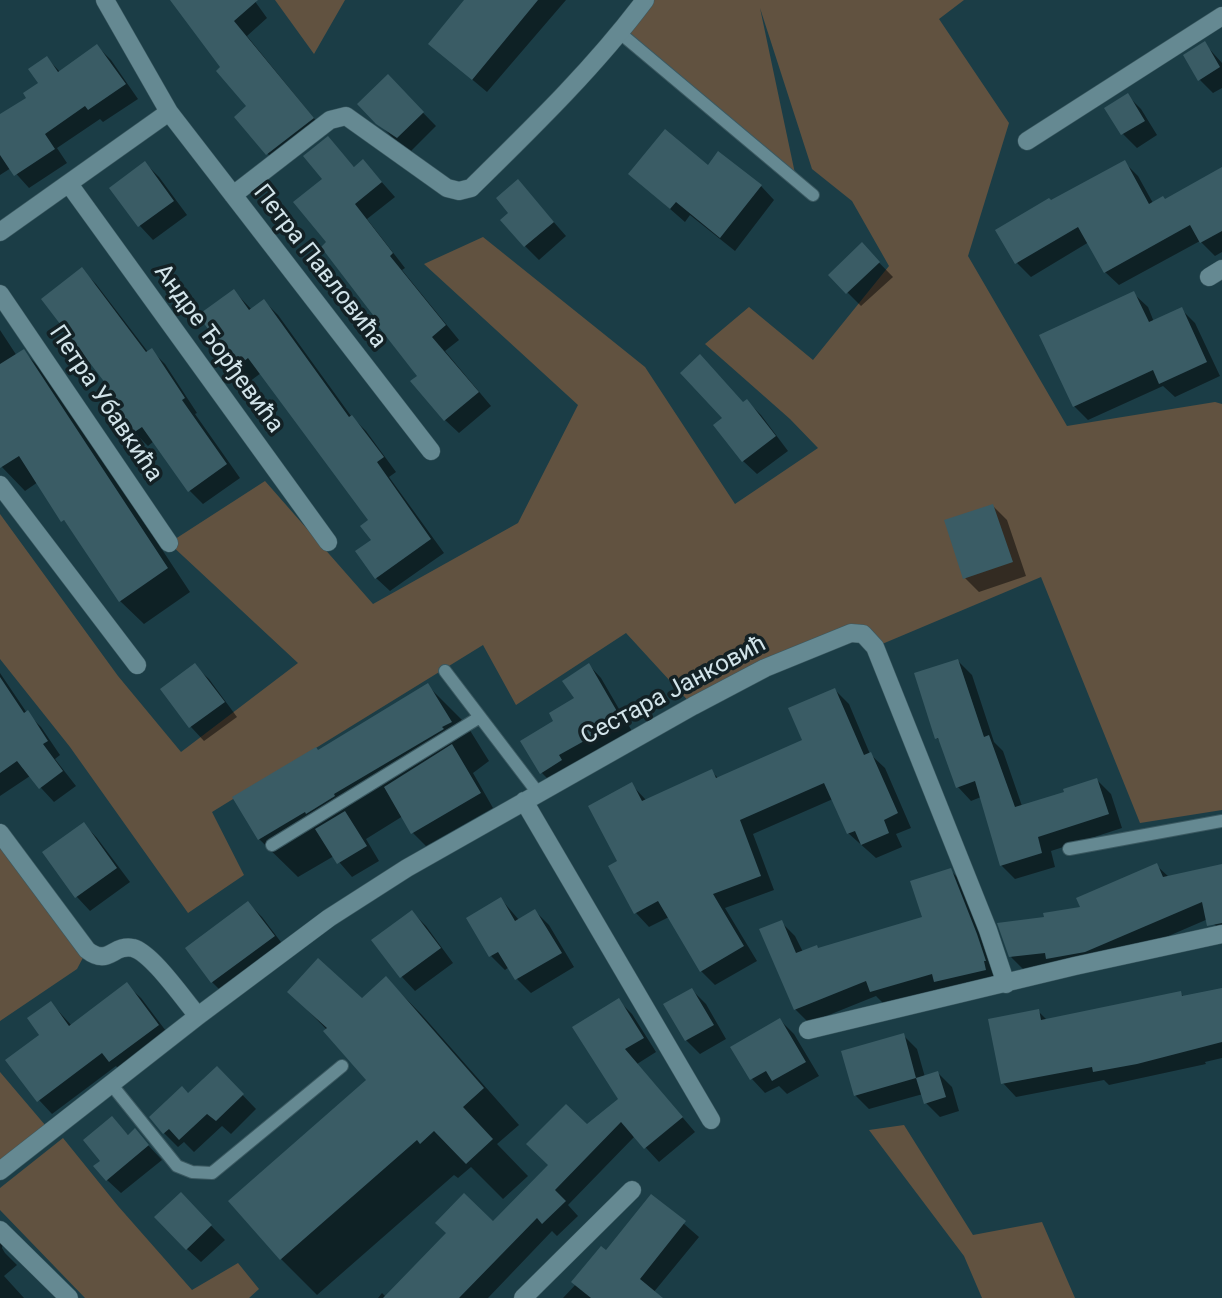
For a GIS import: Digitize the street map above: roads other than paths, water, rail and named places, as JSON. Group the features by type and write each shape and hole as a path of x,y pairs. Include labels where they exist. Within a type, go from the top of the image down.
{"street":[{"name":"Петра Павловића","path":"106,0 169,113 431,451"},
{"path":"233,195 330,120 346,116 447,188 459,191 471,188 546,114 620,33 645,0"},
{"path":"1027,141 1222,16"},
{"path":"0,232 169,113"},
{"name":"Андре Ђорђевића","path":"69,184 328,542"},
{"name":"Петра Убавкића","path":"0,294 169,543"},
{"path":"0,485 136,665"},
{"name":"Сестара Јанковић","path":"0,1171 329,918 407,868 765,668 851,633 863,635 875,648 988,930 1006,984"},
{"path":"531,797 711,1120"},
{"path":"0,833 86,950 96,957 107,956 121,949 136,949 150,959 198,1017"},
{"path":"808,1030 1222,934"},
{"path":"523,1298 632,1190"},
{"path":"0,1230 69,1298"}],"lane":[{"path":"620,33 813,195"},
{"path":"445,671 480,717 531,797"},
{"path":"272,845 480,717"},
{"path":"1069,849 1222,821"},
{"path":"111,1084 177,1166 192,1172 212,1173 342,1066"}]}
